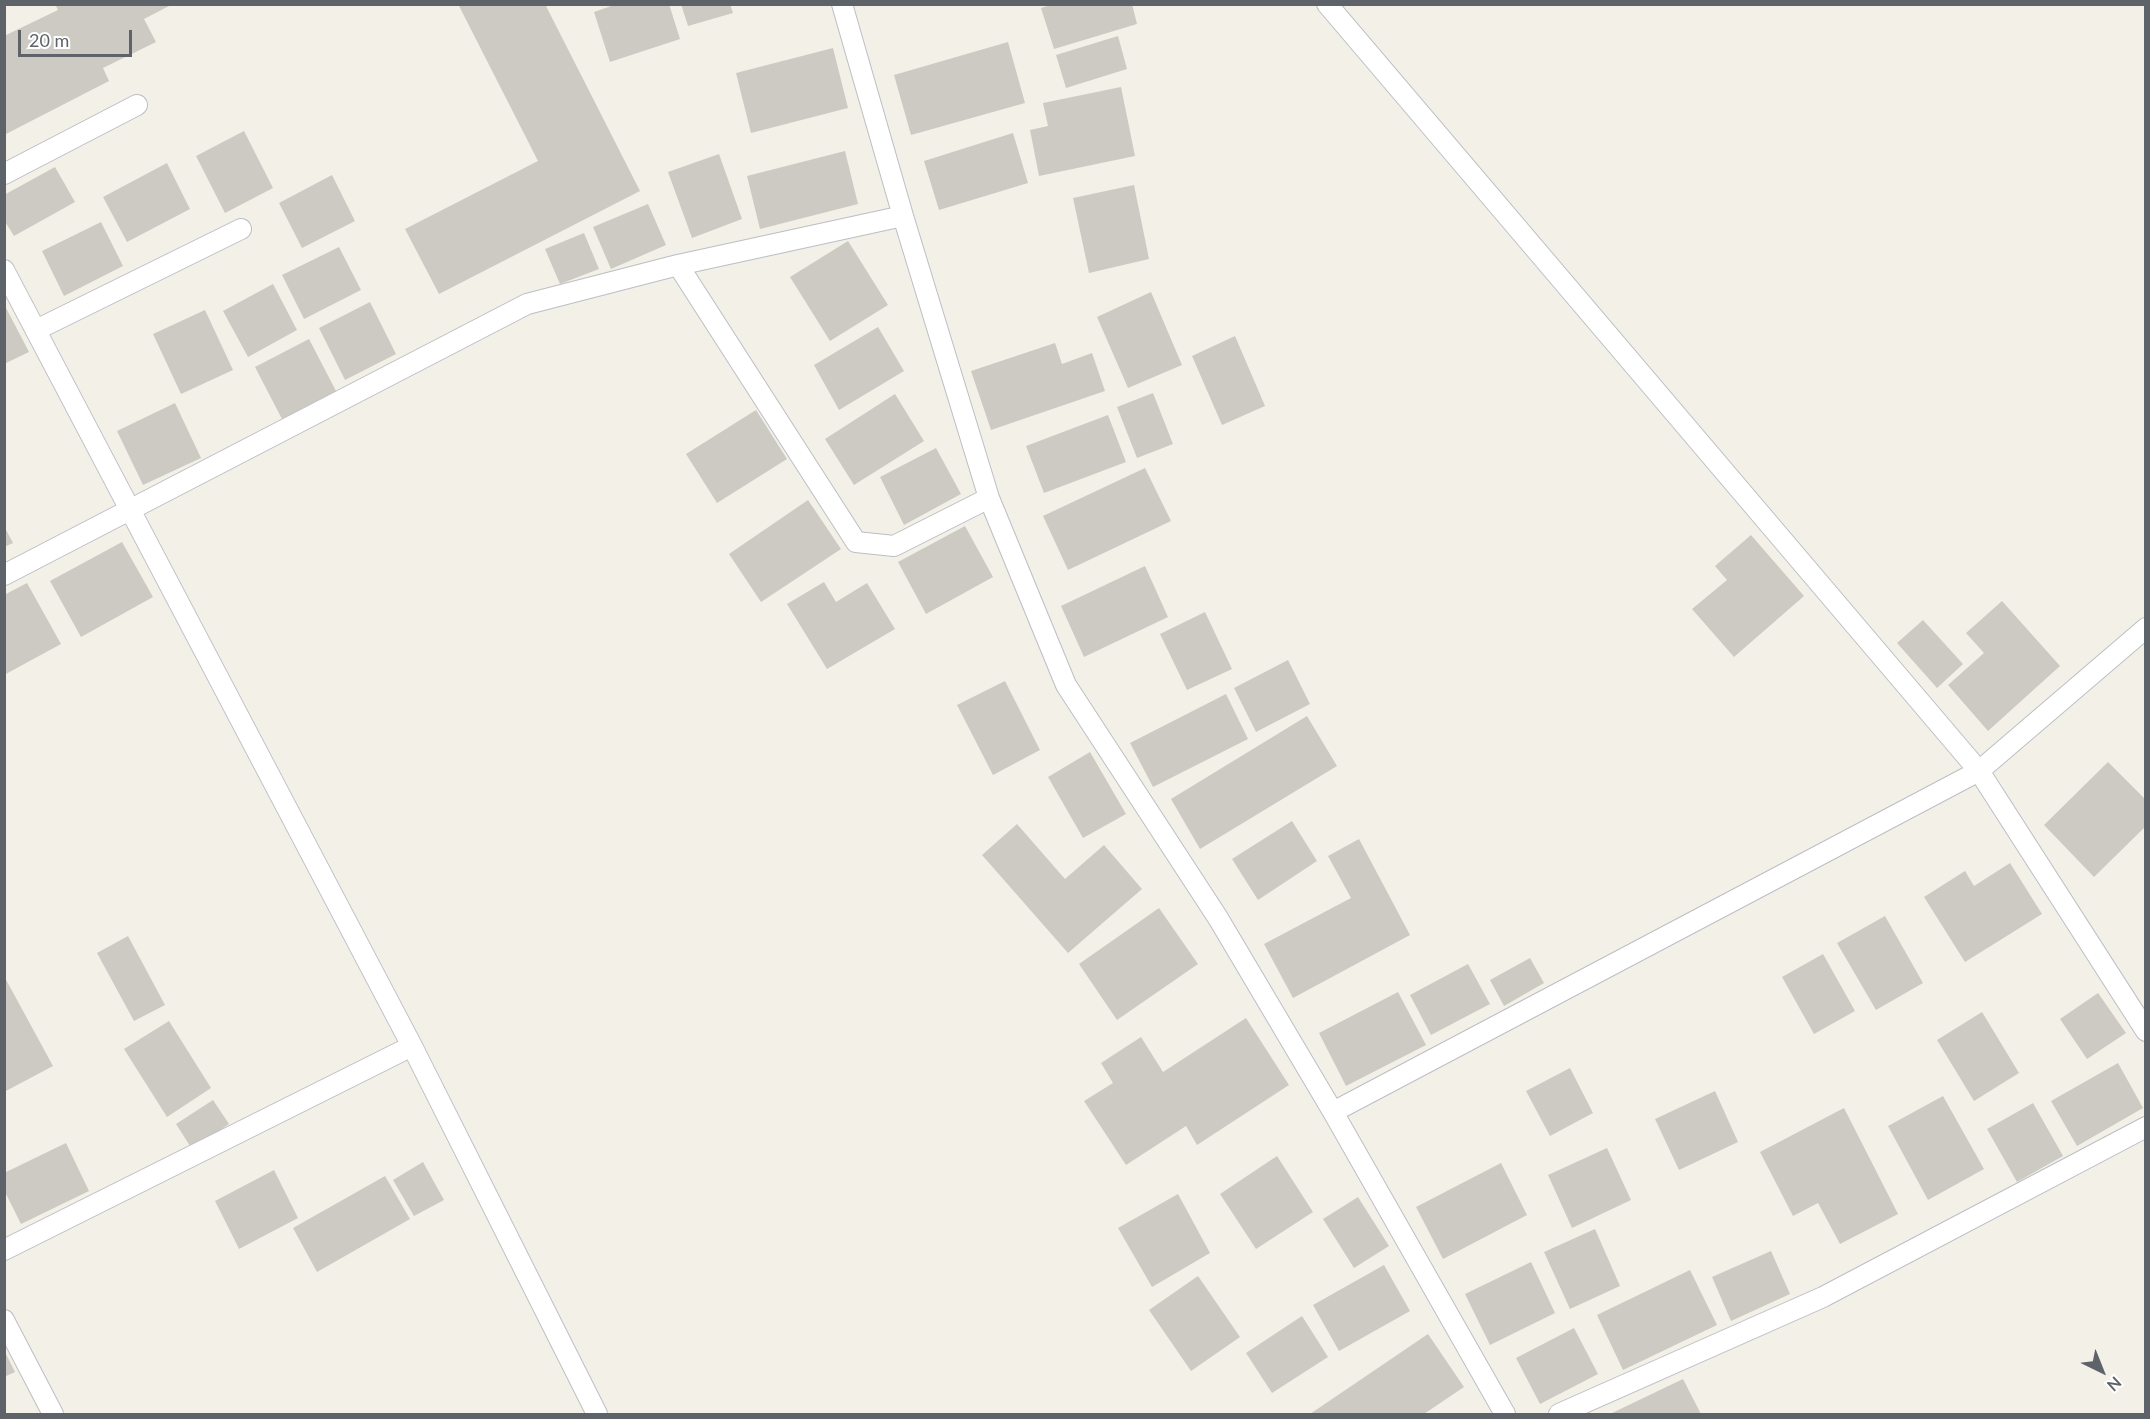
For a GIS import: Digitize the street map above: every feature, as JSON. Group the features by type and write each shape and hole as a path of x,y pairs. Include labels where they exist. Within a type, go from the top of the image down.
{"lane":[{"path":"842,4 903,216 989,498 1066,685 1218,918 1333,1112 1505,1414"},
{"path":"1327,4 1979,771 2145,1031"},
{"path":"4,174 137,105"},
{"path":"4,575 527,304 678,264 903,216"},
{"path":"36,330 241,229"},
{"path":"678,264 856,542 894,546 989,498"},
{"path":"4,270 412,1046 597,1414"},
{"path":"1333,1112 1979,771 2145,628"},
{"path":"4,1250 412,1046"},
{"path":"1559,1414 1823,1297 2145,1127"},
{"path":"4,1320 53,1414"}],"building":[{"path":"55,4 173,4 144,19 156,42 103,68 109,81 4,135 4,36 58,10"},
{"path":"458,4 545,4 640,191 439,294 405,229 538,161"},
{"path":"617,4 669,4 680,39 610,62 594,12"},
{"path":"681,4 730,4 733,13 688,26"},
{"path":"1054,4 1132,4 1137,24 1054,49 1041,8"},
{"path":"1118,36 1127,69 1066,88 1056,55"},
{"path":"1008,42 1025,103 911,135 894,75"},
{"path":"833,48 848,108 751,133 736,73"},
{"path":"1121,87 1135,156 1039,176 1030,130 1048,126 1043,103"},
{"path":"244,131 273,188 225,213 196,156"},
{"path":"1013,133 1028,183 939,210 924,161"},
{"path":"845,151 858,204 760,229 747,176"},
{"path":"719,154 742,219 692,238 668,172"},
{"path":"167,163 190,209 127,242 103,197"},
{"path":"55,167 75,202 14,236 4,220 4,195"},
{"path":"332,175 355,221 302,248 279,203"},
{"path":"1134,185 1149,259 1089,273 1073,198"},
{"path":"648,204 666,245 611,269 593,227"},
{"path":"101,222 123,266 64,296 42,251"},
{"path":"584,233 599,269 560,284 545,249"},
{"path":"848,241 888,305 830,341 790,277"},
{"path":"339,247 361,290 304,319 282,275"},
{"path":"273,284 297,330 248,357 223,311"},
{"path":"1151,292 1182,365 1128,388 1097,317"},
{"path":"370,302 396,354 345,380 319,328"},
{"path":"4,304 29,352 4,364"},
{"path":"205,310 233,370 181,394 153,334"},
{"path":"878,327 904,371 839,410 814,365"},
{"path":"1235,336 1265,406 1222,425 1192,356"},
{"path":"309,339 336,391 282,419 255,367"},
{"path":"1055,343 1062,364 1092,353 1105,391 991,430 971,371"},
{"path":"1153,393 1173,444 1137,458 1117,407"},
{"path":"895,394 924,441 854,485 825,439"},
{"path":"175,403 201,458 143,485 117,431"},
{"path":"756,410 787,459 717,503 686,454"},
{"path":"1108,415 1126,462 1044,493 1026,446"},
{"path":"936,448 961,494 904,525 880,477"},
{"path":"1145,468 1171,521 1068,570 1043,516"},
{"path":"808,500 841,549 761,602 729,554"},
{"path":"4,526 13,543 4,547"},
{"path":"965,526 993,577 926,614 898,562"},
{"path":"1751,535 1804,596 1734,657 1692,609 1727,580 1715,566"},
{"path":"122,542 153,597 81,637 50,581"},
{"path":"1145,566 1168,617 1084,657 1061,606"},
{"path":"824,582 836,602 867,583 895,629 827,669 787,604"},
{"path":"27,583 61,644 4,675 4,595"},
{"path":"2002,601 2060,666 1988,731 1948,685 1984,653 1966,633"},
{"path":"1205,612 1232,669 1187,690 1160,634"},
{"path":"1923,620 1963,664 1937,688 1897,643"},
{"path":"1288,660 1310,704 1256,732 1234,688"},
{"path":"1005,681 1040,750 993,775 957,705"},
{"path":"1226,694 1248,739 1153,787 1130,743"},
{"path":"1307,716 1337,766 1200,849 1171,799"},
{"path":"1090,752 1126,814 1083,838 1048,777"},
{"path":"2108,762 2146,800 2146,826 2094,877 2044,825"},
{"path":"1292,821 1317,861 1258,900 1232,859"},
{"path":"1017,824 1065,879 1104,845 1142,889 1068,953 982,855"},
{"path":"1359,839 1410,935 1293,998 1264,944 1351,898 1328,856"},
{"path":"2010,863 2042,914 1965,962 1924,897 1965,871 1974,886"},
{"path":"1159,908 1198,964 1117,1020 1079,964"},
{"path":"1885,916 1923,983 1876,1010 1837,943"},
{"path":"128,936 165,1005 134,1021 97,953"},
{"path":"1823,954 1855,1011 1814,1034 1782,977"},
{"path":"1530,958 1544,983 1504,1006 1490,980"},
{"path":"1468,964 1490,1004 1431,1035 1410,995"},
{"path":"4,976 53,1066 4,1092"},
{"path":"1398,992 1426,1045 1346,1086 1319,1033"},
{"path":"2098,993 2126,1033 2087,1059 2060,1019"},
{"path":"1982,1012 2019,1073 1974,1101 1937,1040"},
{"path":"1246,1018 1289,1085 1197,1145 1186,1126 1126,1165 1084,1101 1113,1083 1101,1063 1141,1037 1163,1072"},
{"path":"169,1021 211,1088 167,1117 124,1049"},
{"path":"2118,1063 2143,1108 2077,1146 2051,1101"},
{"path":"1570,1068 1593,1113 1550,1136 1526,1091"},
{"path":"1715,1091 1738,1142 1679,1170 1655,1119"},
{"path":"1943,1096 1984,1169 1928,1200 1888,1126"},
{"path":"213,1100 229,1124 192,1149 176,1124"},
{"path":"2033,1103 2063,1156 2017,1182 1987,1129"},
{"path":"1844,1108 1898,1214 1840,1244 1818,1203 1793,1216 1760,1152"},
{"path":"66,1143 89,1191 21,1224 4,1190 4,1173"},
{"path":"1607,1148 1631,1200 1572,1228 1548,1175"},
{"path":"1277,1156 1313,1212 1256,1249 1220,1194"},
{"path":"423,1162 444,1200 414,1216 393,1180"},
{"path":"1501,1163 1527,1215 1443,1259 1416,1207"},
{"path":"274,1170 298,1218 239,1249 215,1201"},
{"path":"385,1176 410,1219 317,1272 293,1228"},
{"path":"1178,1194 1210,1253 1152,1287 1118,1228"},
{"path":"1358,1197 1389,1246 1354,1268 1323,1219"},
{"path":"1595,1229 1620,1286 1570,1309 1544,1252"},
{"path":"1771,1251 1790,1294 1731,1321 1712,1277"},
{"path":"1531,1262 1555,1313 1490,1345 1465,1294"},
{"path":"1384,1265 1410,1311 1339,1351 1313,1305"},
{"path":"1690,1270 1717,1325 1623,1370 1597,1315"},
{"path":"1198,1276 1240,1337 1191,1371 1149,1310"},
{"path":"1302,1316 1328,1357 1272,1393 1246,1353"},
{"path":"1574,1328 1598,1374 1540,1404 1516,1358"},
{"path":"1428,1334 1464,1387 1424,1414 1310,1414"},
{"path":"4,1350 15,1372 4,1377"},
{"path":"1683,1379 1701,1414 1610,1414"}]}
